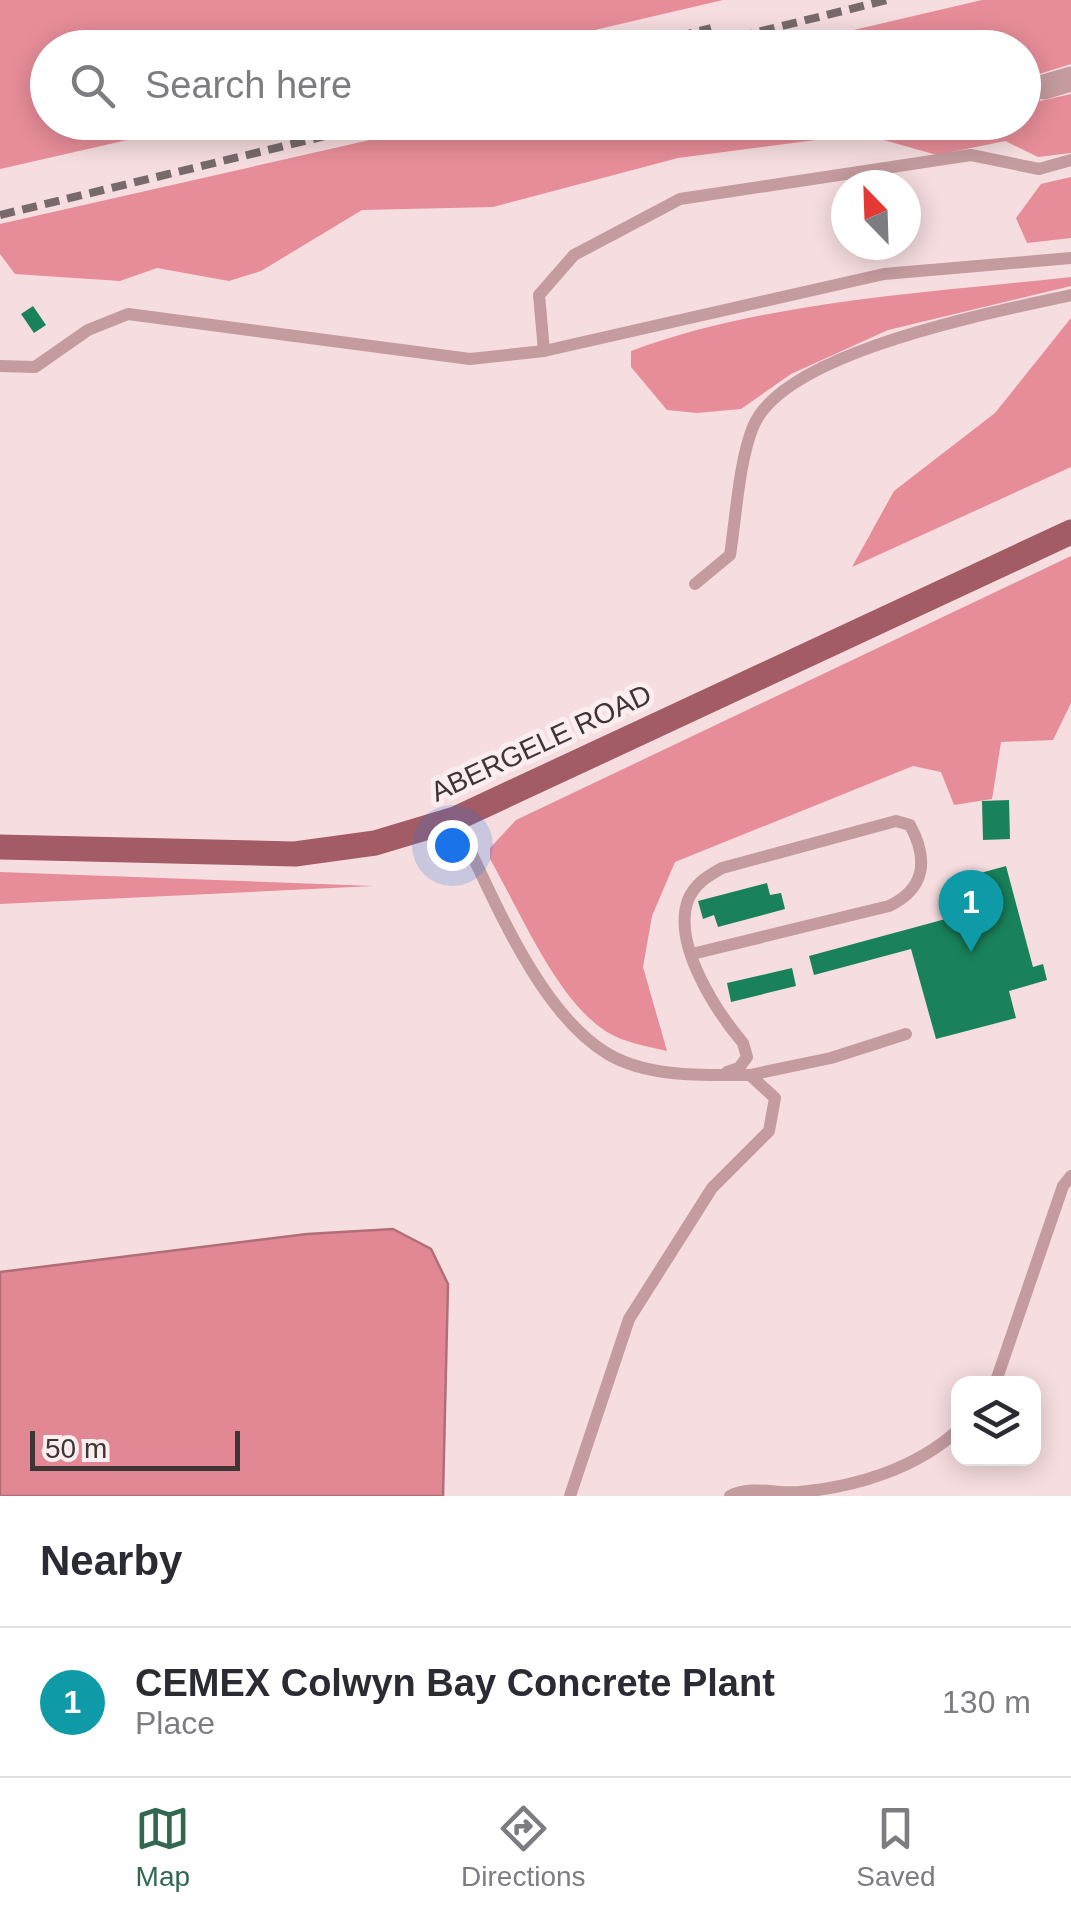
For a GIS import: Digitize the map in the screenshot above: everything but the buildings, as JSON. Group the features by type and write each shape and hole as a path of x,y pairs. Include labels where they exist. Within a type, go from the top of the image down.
{"main road":[{"name":"ABERGELE ROAD","path":"0,846 295,854 375,843 455,819 1071,532"}],"street":[{"path":"1044,87 1071,79"}],"lane":[{"path":"544,351 539,295 574,254 680,199 971,155 1039,169 1071,160"},
{"path":"0,366 35,367 88,330 128,314 470,360 544,351 884,274 1071,258"},
{"path":"695,584 730,555 753,427 770,401 800,379 881,342 1071,295"},
{"path":"455,819 510,928 562,1015 608,1054 661,1072 750,1075 831,1058 906,1034"},
{"path":"692,954 889,906 908,897 920,883 922,864 910,825 896,821 722,868 699,882 688,900 685,924 696,972 743,1044 747,1057 739,1068 716,1076"},
{"path":"570,1496 629,1319 712,1188 768,1130 775,1098 750,1075"},
{"path":"998,1376 1062,1186 1071,1176"},
{"path":"730,1496 739,1491 800,1494 870,1479 936,1450 951,1436"}],"shaded area":[{"path":"0,0 723,0 595,30 30,30 30,140 127,140 0,169"},
{"path":"982,0 1071,0 1071,64 1041,73 1041,30 854,30"},
{"path":"1071,94 1071,153 1038,157 1005,141 937,155 883,140 1041,140 1041,101"},
{"path":"370,140 816,140 678,158 493,207 362,210 261,271 229,281 157,268 120,281 15,274 0,254 0,224"},
{"path":"1071,177 1071,238 1027,243 1016,218 1041,184"},
{"path":"1071,277 1071,286 888,330 791,374 741,409 697,413 667,410 631,367 631,351 736,321 848,301"},
{"path":"1071,318 1071,467 852,567 894,491 995,413"},
{"path":"1071,556 1071,703 1053,740 1001,742 992,799 954,805 941,772 913,766 675,862 652,916 643,967 667,1051 621,1039 589,1018 556,977 490,859 490,848 516,820"},
{"path":"0,872 373,886 0,904"},
{"path":"393,1229 431,1249 448,1284 443,1496 0,1496 0,1272 307,1234"}],"railway":[{"path":"766,30 887,0"},
{"path":"703,30 711,28"},
{"path":"0,215 309,140"}],"place":[{"name":"CEMEX Colwyn Bay Concrete Plant","path":"971,952"}]}
